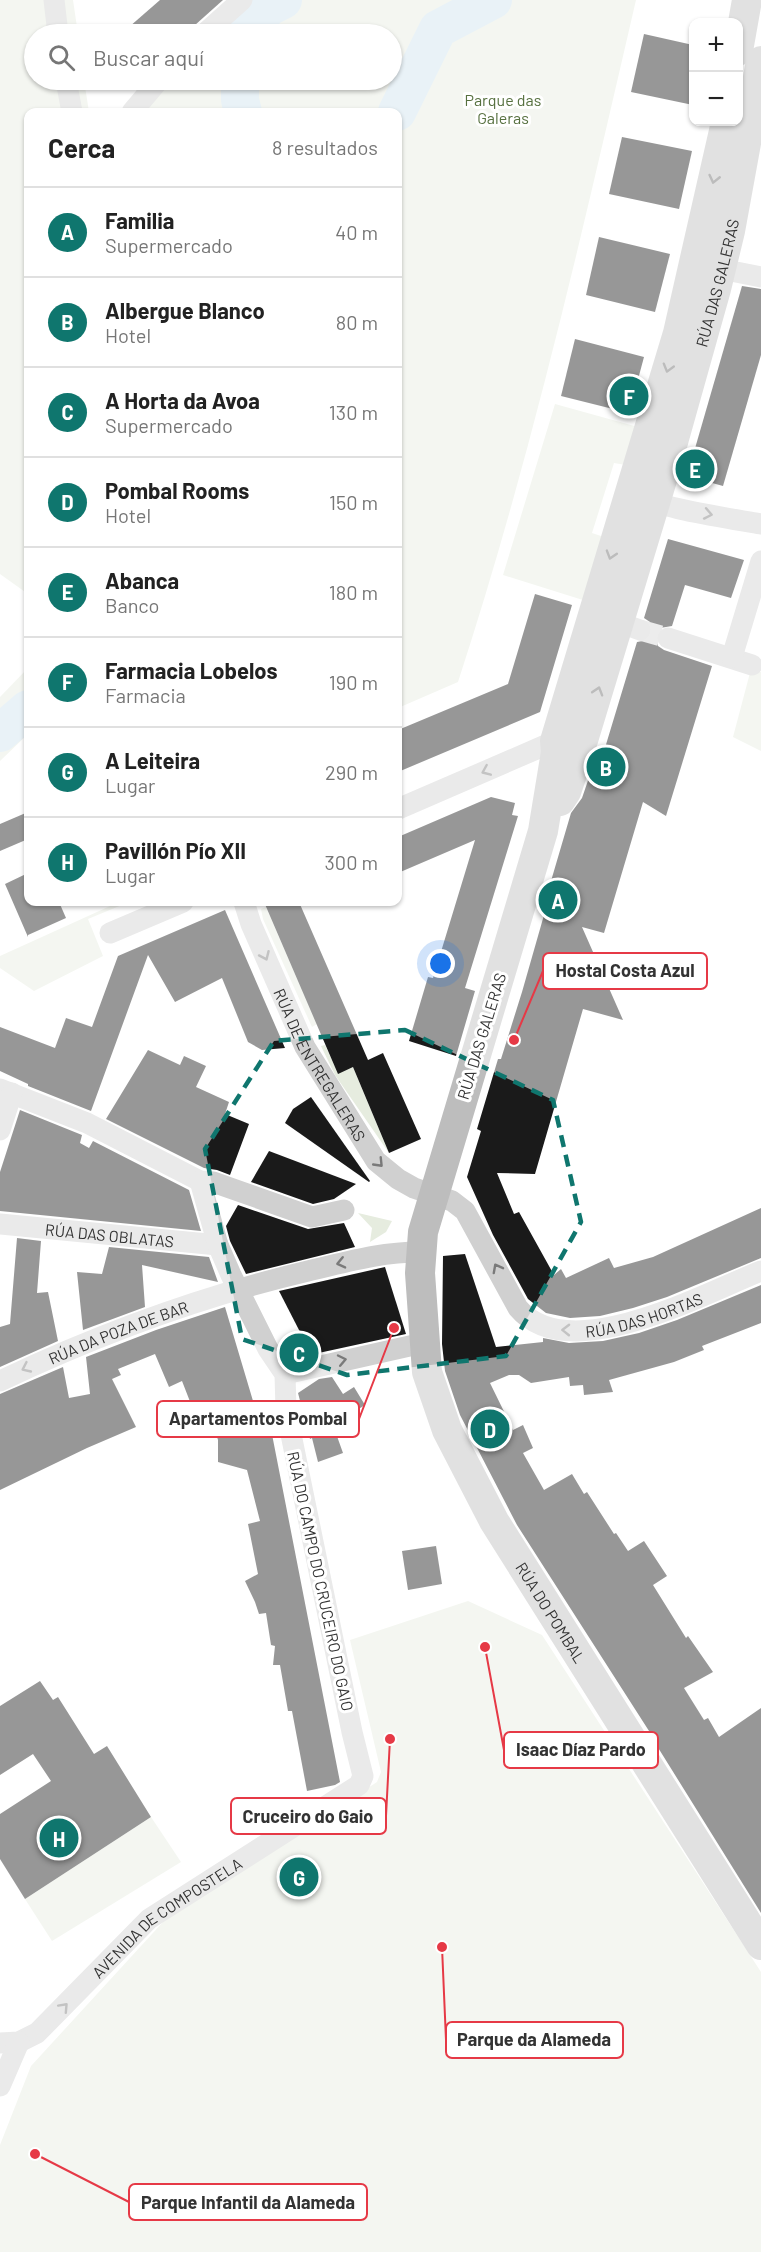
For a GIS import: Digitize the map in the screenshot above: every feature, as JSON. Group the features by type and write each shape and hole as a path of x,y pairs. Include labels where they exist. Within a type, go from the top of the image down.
{"main road":[{"path":"743,23 747,0"},
{"name":"RÚA DAS GALERAS","path":"552,812 566,792 629,626 655,502 730,231 761,61"},
{"name":"RÚA DAS GALERAS","path":"420,1252 423,1232 443,1198 552,812 550,747 638,469 678,333 725,126"},
{"name":"RÚA DO POMBAL","path":"420,1252 423,1343 427,1372 440,1412 468,1473 494,1521 761,1945"}],"street":[{"path":"54,0 57,24"},
{"path":"215,24 242,0"},
{"path":"68,90 71,108"},
{"path":"135,108 151,90"},
{"path":"721,269 761,277"},
{"name":"RÚA DAS GALERAS","path":"638,469 640,491 646,499 655,502"},
{"path":"655,502 761,524"},
{"path":"668,638 742,661 761,561"},
{"path":"402,807 550,747"},
{"path":"110,933 174,906"},
{"name":"RÚA DE ENTREGALERAS","path":"245,906 250,924 305,1047 376,1161 398,1179 443,1198"},
{"path":"0,1130 6,1091 87,1123 200,1181 213,1182 312,1217 344,1210"},
{"path":"200,1181 218,1245 268,1349 285,1374 423,1343"},
{"name":"RÚA DAS HORTAS","path":"443,1198 465,1211 518,1308 526,1318 548,1329 598,1330 634,1322 761,1271"},
{"name":"RÚA DAS OBLATAS","path":"0,1224 218,1245"},
{"name":"RÚA DA POZA DE BAR","path":"0,1381 74,1347 238,1288 384,1253 420,1252"},
{"name":"RÚA DO CAMPO DO CRUCEIRO DO GAIO","path":"285,1374 286,1410 363,1776"},
{"name":"AVENIDA DE COMPOSTELA","path":"0,2086 6,2040 28,2038 45,2027 149,1919 359,1785 363,1776"}],"highlighted area":[{"path":"405,1030 553,1100 581,1222 506,1356 347,1375 242,1339 205,1149 274,1041"}],"green space":[{"path":"0,0 73,0 77,24 24,24 24,90 86,90 88,108 24,108 24,591 0,574"},
{"name":"Parque das Galeras","path":"254,0 636,0 576,258 532,429 458,682 402,706 402,108 147,108 161,90 402,90 402,24 227,24"},
{"path":"555,404 638,427 626,465 614,463 592,533 604,537 586,601 503,575"},
{"path":"751,669 761,672 761,751 733,737"},
{"path":"24,672 24,738 0,761 0,697"},
{"path":"110,906 119,906 88,919 103,956 34,991 0,968 0,956"},
{"path":"266,907 317,1024 312,1027 263,919 261,909"},
{"path":"325,1045 338,1073 353,1067 389,1153 335,1075 321,1046"},
{"path":"358,1213 392,1221 386,1232 370,1242 372,1228"},
{"path":"468,1601 542,1635 761,1972 761,2252 0,2252 0,2145 31,2066 163,1922 377,1782 381,1772 350,1640"},
{"path":"151,1817 181,1862 52,1941 25,1899"}],"building":[{"path":"160,0 223,0 196,24 132,24"},
{"path":"644,34 689,44 689,104 631,92"},
{"path":"622,137 692,151 679,209 609,194"},
{"path":"599,237 670,254 655,312 586,295"},
{"path":"742,286 761,289 761,355 723,486 687,476"},
{"path":"575,339 644,357 629,413 561,396"},
{"path":"668,539 744,560 731,598 685,585 672,626 660,628 656,635 658,646 664,650 712,666 666,816 643,802 604,933 582,927 623,1020 583,1009 535,1174 497,1173 514,1214 519,1212 554,1275 561,1269 566,1278 609,1258 614,1268 653,1257 761,1208 761,1258 667,1297 633,1308 600,1316 570,1318 546,1313 528,1299 493,1235 467,1177 481,1131 477,1129 498,1059 501,1059 522,992 544,915 541,915 571,813 582,798 592,769 598,771 637,642 648,640 652,634 650,622 644,618"},
{"path":"535,594 572,605 540,712 402,770 402,728 508,684"},
{"path":"491,797 515,803 512,815 518,816 465,988 475,991 456,1056 409,1041 428,977 433,978 475,840 402,871 402,835"},
{"path":"24,814 24,841 0,851 0,824"},
{"path":"24,875 24,906 61,906 66,918 28,937 5,884"},
{"path":"266,906 301,906 368,1060 383,1053 421,1139 389,1153 353,1067 338,1074"},
{"path":"225,910 285,1048 262,1050 248,1042 222,978 175,1002 148,955 91,1111 28,1086 0,1071 0,1027 55,1048 66,1018 92,1027 118,956"},
{"path":"148,1050 180,1065 184,1056 206,1066 196,1087 229,1102 225,1114 249,1124 230,1175 204,1168 106,1119"},
{"path":"311,1097 369,1182 285,1123 293,1109"},
{"path":"20,1110 82,1135 80,1143 89,1148 93,1141 189,1190 201,1231 0,1211 0,1172"},
{"path":"269,1151 356,1184 334,1199 313,1204 251,1182"},
{"path":"238,1205 308,1229 344,1223 355,1247 246,1274 230,1241 226,1226"},
{"path":"17,1238 41,1241 37,1293 48,1292 58,1341 0,1367 0,1327 10,1324"},
{"path":"109,1247 209,1257 218,1282 142,1265 145,1307 83,1330 77,1272 102,1274"},
{"path":"465,1254 496,1347 543,1342 543,1338 569,1343 603,1341 639,1333 677,1320 761,1285 761,1323 702,1346 704,1350 674,1362 609,1380 613,1392 584,1395 583,1385 570,1386 569,1377 531,1383 519,1375 509,1375 490,1383 513,1430 523,1425 533,1448 523,1453 544,1490 572,1474 584,1494 587,1492 628,1551 644,1541 667,1576 653,1585 686,1638 688,1636 713,1672 684,1688 704,1720 708,1718 719,1737 761,1708 761,1913 658,1745 517,1525 460,1415 445,1371 442,1344 443,1256"},
{"path":"385,1267 406,1334 314,1354 279,1291"},
{"path":"225,1307 259,1421 269,1419 340,1782 307,1791 292,1711 288,1711 280,1665 273,1665 275,1646 271,1645 266,1613 259,1614 245,1581 258,1574 248,1524 260,1521 247,1470 218,1462 218,1440 209,1411 196,1417 182,1381 169,1387 155,1354 118,1369 121,1375 112,1379 136,1427 0,1490 0,1394 63,1367 69,1398 90,1394 86,1357"},
{"path":"332,1377 343,1394 354,1387 365,1405 333,1425 343,1453 318,1462 298,1393 319,1379"},
{"path":"436,1546 442,1584 408,1590 402,1551"},
{"path":"40,1681 53,1700 58,1697 94,1754 107,1746 151,1817 25,1899 0,1859 0,1814 51,1781 33,1754 0,1775 0,1706"}],"waterway":[{"path":"254,24 269,7 283,0"},
{"path":"399,108 438,29 493,0"},
{"path":"240,90 242,108"},
{"path":"0,733 24,712"}],"tunnel":[{"path":"640,630 668,638"}],"place":[{"name":"Farmacia Lobelos","path":"629,396"},
{"name":"Abanca","path":"695,469"},
{"name":"Albergue Blanco","path":"606,767"},
{"name":"Familia","path":"558,900"},
{"name":"Hostal Costa Azul","path":"514,1040"},
{"name":"Apartamentos Pombal","path":"394,1328"},
{"name":"A Horta da Avoa","path":"299,1353"},
{"name":"Pombal Rooms","path":"490,1429"},
{"name":"Isaac Díaz Pardo","path":"485,1647"},
{"name":"Cruceiro do Gaio","path":"390,1739"},
{"name":"Pavillón Pío XII","path":"59,1838"},
{"name":"A Leiteira","path":"299,1877"},
{"name":"Parque da Alameda","path":"442,1947"},
{"name":"Parque Infantil da Alameda","path":"35,2154"}]}
